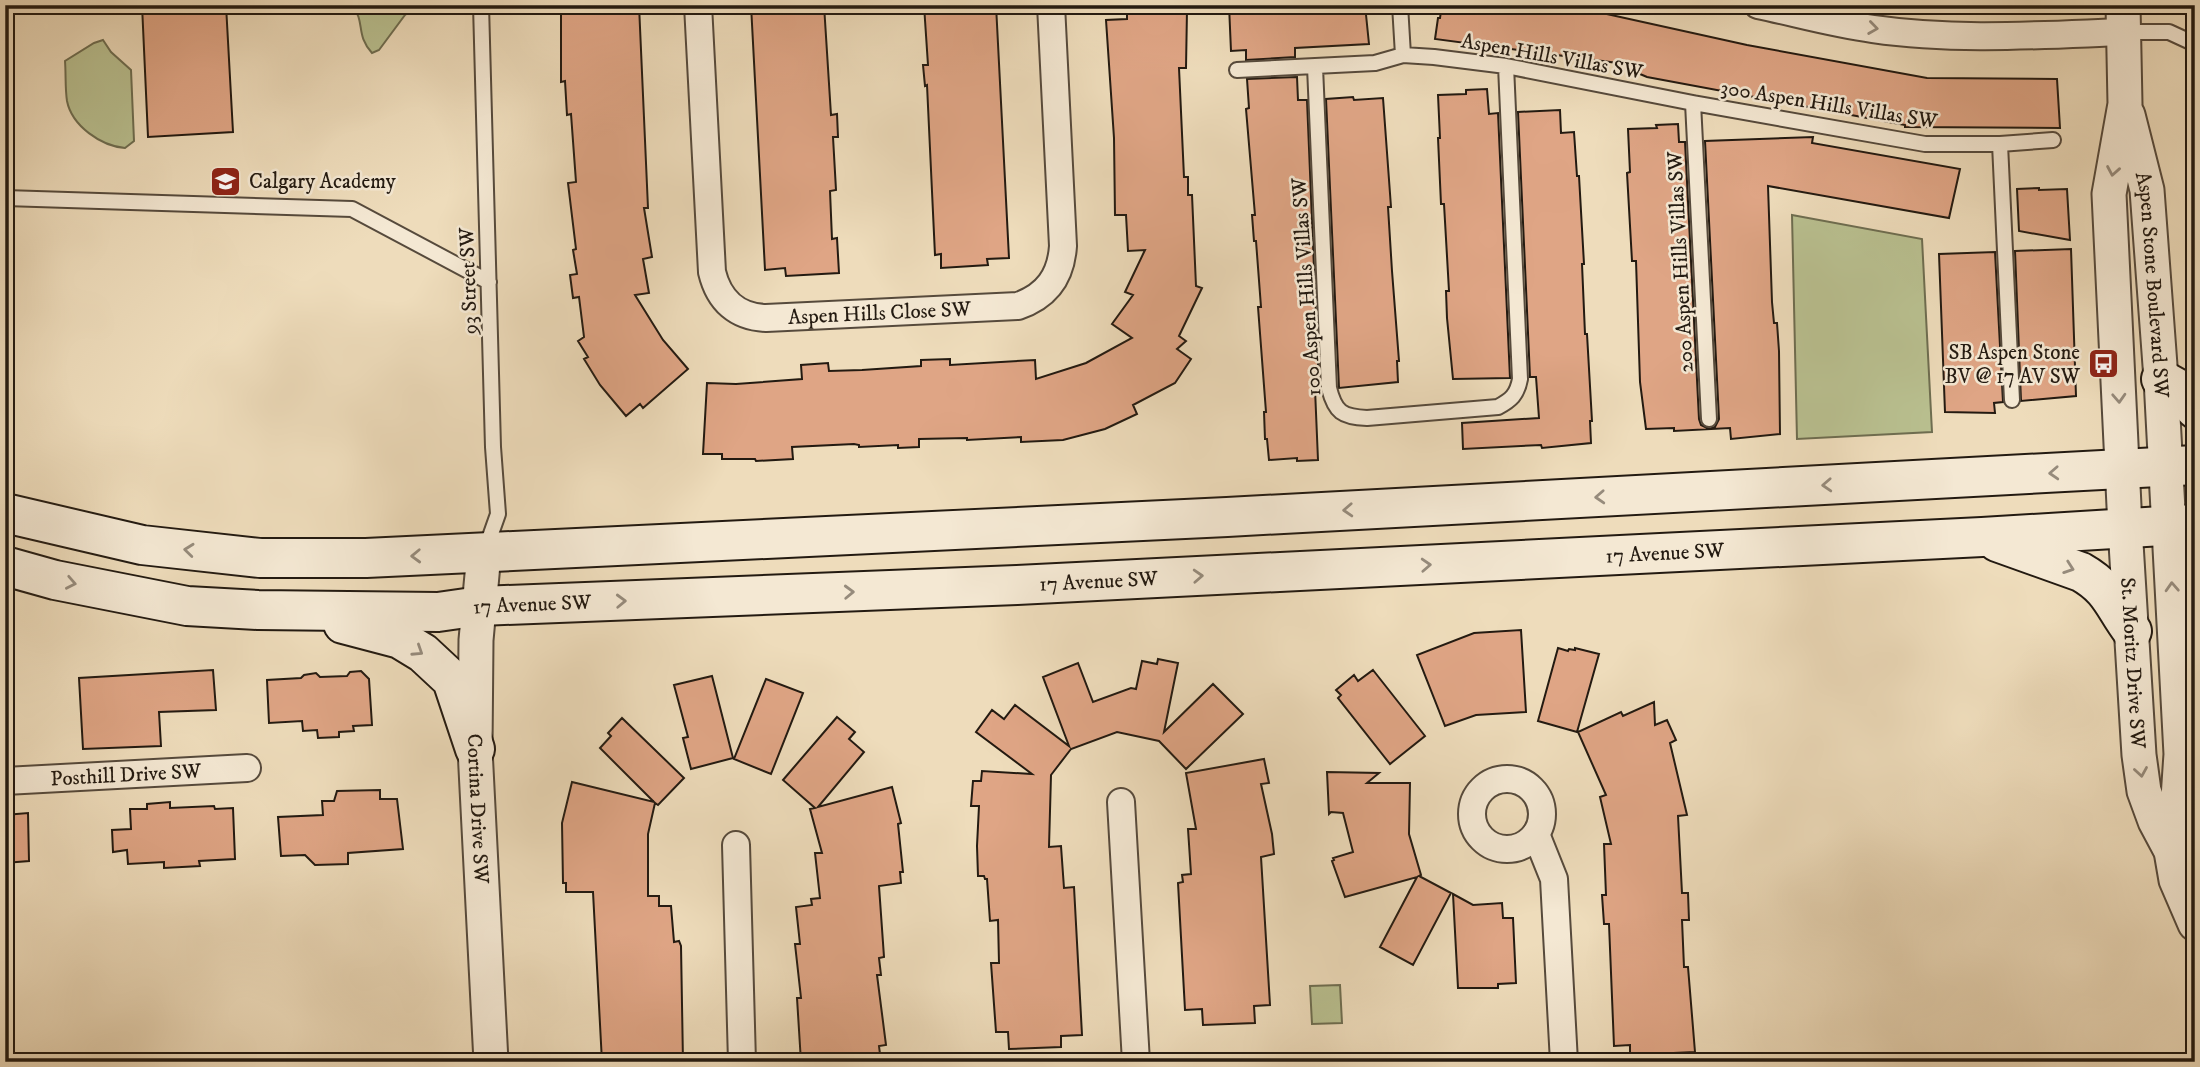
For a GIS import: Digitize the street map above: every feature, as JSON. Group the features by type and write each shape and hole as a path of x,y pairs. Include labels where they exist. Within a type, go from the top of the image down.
{"main road":[{"path":"2161,379 2179,389 2195,409"},
{"path":"5,513 142,545 260,558 366,558 2180,466"},
{"name":"17 Avenue SW","path":"5,566 55,580 187,606 258,610 438,612 480,606 1030,584 1982,537 2181,524"},
{"path":"1982,537 2092,578 2113,598 2121,617 2132,631"},
{"path":"258,610 336,622 400,639 423,653 452,680 475,749"}],"street":[{"name":"Aspen Hills Close SW","path":"698,5 712,272 715,286 732,308 754,318 766,318 1018,306 1030,301 1050,286 1058,274 1063,246 1051,5"},
{"path":"1758,5 1872,29 1934,35 1992,37 2123,18"},
{"name":"Aspen Stone Boulevard SW","path":"2122,469 2109,194 2125,104 2123,18"},
{"name":"Aspen Stone Boulevard SW","path":"2125,104 2147,190 2161,379 2180,466"},
{"name":"St. Moritz Drive SW","path":"2171,851 2181,754 2180,466"},
{"name":"St. Moritz Drive SW","path":"2122,469 2138,755 2144,792 2171,851 2176,880 2195,924"},
{"name":"Cortina Drive SW","path":"484,553 476,640 475,749 491,1062"},
{"name":"Posthill Drive SW","path":"5,781 247,768"},
{"path":"1121,802 1136,1062"},
{"path":"1535,834 1554,878 1564,1062"},
{"path":"736,845 742,1062"}],"lane":[{"name":"93 Street SW","path":"481,5 493,447 498,514 484,553"},
{"path":"1400,5 1403,55"},
{"path":"2123,18 2169,32 2195,44"},
{"name":"Aspen Hills Villas SW","path":"1237,70 1375,63 1403,55 1434,57 1506,66 1693,103"},
{"name":"100 Aspen Hills Villas SW","path":"1315,67 1329,388 1333,405 1348,417 1367,418 1498,407 1511,400 1518,391 1520,379 1506,66"},
{"name":"300 Aspen Hills Villas SW","path":"1693,103 1925,144 2000,144 2053,140"},
{"name":"200 Aspen Hills Villas SW","path":"1693,103 1709,419"},
{"path":"2000,144 2012,400"},
{"path":"5,198 352,209 489,282"}],"green space":[{"path":"352,5 420,5 405,15 379,50 372,53 364,40 359,17"},
{"path":"103,40 111,52 131,70 134,141 125,148 97,139 89,133 75,119 67,101 65,61"},
{"path":"1792,215 1922,239 1932,432 1797,439"},
{"path":"1340,985 1342,1023 1312,1024 1310,986"}],"building":[{"path":"142,5 226,5 233,132 148,137"},
{"path":"561,5 639,5 648,208 644,208 652,257 643,259 649,293 635,295 663,340 688,369 643,408 640,404 626,416 600,385 584,359 588,357 578,341 584,337 579,297 573,298 570,275 577,274 568,183 576,182 571,114 567,115 565,81 561,82"},
{"path":"751,5 824,5 831,115 837,114 838,137 833,137 836,190 830,191 832,239 837,238 839,273 786,276 785,268 765,270"},
{"path":"924,5 996,5 1009,258 987,259 988,265 941,268 941,254 935,255 927,85 925,86 923,65 928,65"},
{"path":"1229,5 1365,5 1369,44 1295,48 1295,57 1246,60 1246,50 1231,51"},
{"path":"1442,5 1566,5 1747,45 1927,78 2057,79 2060,128 1905,127 1647,77 1640,74 1640,66 1435,39"},
{"path":"1171,6 1171,11 1187,10 1186,68 1179,68 1184,177 1188,177 1188,195 1192,195 1196,286 1202,288 1179,336 1186,341 1177,349 1191,359 1175,383 1133,405 1137,414 1105,429 1063,440 1021,442 1021,437 919,439 919,447 859,447 854,444 792,447 793,459 756,461 722,459 722,454 703,454 707,383 736,384 802,379 801,365 828,363 829,371 862,370 921,366 921,360 950,359 950,365 1035,360 1036,379 1086,363 1132,338 1112,324 1133,295 1125,292 1145,250 1128,251 1126,215 1115,215 1114,138 1106,20 1127,19 1127,9"},
{"path":"1297,77 1298,100 1307,100 1319,389 1315,389 1318,460 1269,460 1265,439 1266,412 1258,307 1261,307 1252,215 1255,215 1246,109 1249,108 1247,79"},
{"path":"1487,89 1489,114 1498,113 1510,378 1453,379 1447,318 1446,291 1449,291 1444,204 1441,204 1438,95 1466,94 1466,90"},
{"path":"1353,97 1354,100 1383,98 1391,207 1388,207 1399,361 1398,382 1339,388 1326,99"},
{"path":"1560,110 1561,133 1574,132 1579,176 1591,443 1542,448 1541,445 1463,449 1462,423 1539,418 1536,377 1530,377 1518,112"},
{"path":"1678,124 1679,142 1685,142 1699,419 1701,425 1709,429 1715,427 1719,419 1705,141 1813,137 1812,143 1960,169 1949,218 1768,186 1772,302 1779,351 1780,434 1731,439 1730,428 1674,431 1674,428 1646,429 1640,382 1636,261 1632,261 1627,173 1630,172 1628,129"},
{"path":"2017,189 2067,189 2070,240 2019,231"},
{"path":"2071,249 2076,396 2021,401 2015,251"},
{"path":"1995,252 2003,402 1994,403 1995,413 1945,412 1939,254"},
{"path":"1521,630 1526,712 1476,715 1445,726 1417,655 1474,633"},
{"path":"1558,648 1568,651 1575,648 1599,654 1577,732 1538,721"},
{"path":"1158,659 1178,663 1164,732 1213,684 1243,714 1186,769 1159,741 1117,732 1071,749 1051,775 1049,847 1061,846 1064,888 1074,887 1082,1035 1061,1036 1061,1047 1009,1049 1008,1032 996,1032 991,963 999,963 998,920 990,921 987,879 978,876 979,806 971,806 973,781 981,781 982,771 1032,774 976,732 992,710 1004,719 1015,705 1069,746 1043,677 1078,663 1093,702 1131,688 1136,689 1142,661 1157,664"},
{"path":"213,670 216,710 159,712 161,746 83,749 79,678"},
{"path":"1373,670 1425,736 1390,764 1338,698 1341,695 1336,690 1354,675 1358,681"},
{"path":"361,671 369,679 372,725 353,726 354,731 339,732 339,737 318,738 317,730 303,731 302,721 269,723 267,680 301,678 316,673 320,677 347,676 350,672"},
{"path":"712,676 733,758 691,769 683,738 688,737 674,685"},
{"path":"766,679 803,693 771,774 734,759"},
{"path":"1654,702 1655,725 1667,720 1676,740 1670,743 1687,815 1678,816 1682,893 1688,893 1689,920 1682,920 1684,967 1688,967 1695,1052 1630,1055 1630,1045 1614,1046 1609,924 1604,924 1602,895 1606,895 1604,844 1611,844 1600,797 1606,795 1578,732 1621,712 1623,716"},
{"path":"837,717 855,732 849,739 864,752 818,807 892,787 901,823 898,824 903,872 900,872 901,883 879,886 884,957 879,958 881,975 877,975 886,1045 879,1046 881,1062 801,1062 797,998 801,998 795,944 800,944 796,907 812,905 811,899 820,898 815,853 822,853 810,809 815,808 783,780"},
{"path":"622,718 684,778 658,805 655,803 648,834 648,896 659,896 659,906 671,906 674,942 679,941 681,946 683,1062 602,1062 593,892 566,892 566,883 563,883 562,823 572,782 654,802 600,748 611,736 608,733"},
{"path":"1264,759 1269,783 1261,784 1274,854 1261,857 1270,1005 1254,1006 1255,1023 1203,1025 1202,1009 1185,1010 1178,883 1183,882 1182,875 1191,874 1188,829 1196,829 1186,773"},
{"path":"1327,772 1379,773 1367,783 1410,783 1409,834 1421,875 1419,876 1451,893 1413,965 1380,947 1417,877 1345,897 1332,861 1333,858 1353,852 1343,813 1329,814"},
{"path":"380,790 380,799 397,799 403,849 348,853 348,864 315,865 305,855 281,856 278,817 323,815 322,801 334,801 337,791"},
{"path":"170,802 170,808 233,808 235,859 199,861 200,866 164,868 164,862 128,864 127,850 113,852 112,830 131,829 130,809 147,809 147,804"},
{"path":"28,813 29,861 5,863 5,815"},
{"path":"1453,894 1473,905 1502,903 1503,918 1513,918 1516,983 1498,984 1498,988 1458,988"}],"place":[{"name":"Calgary Academy","path":"226,181"},
{"name":"SB Aspen Stone BV @ 17 AV SW","path":"2103,364"}]}
